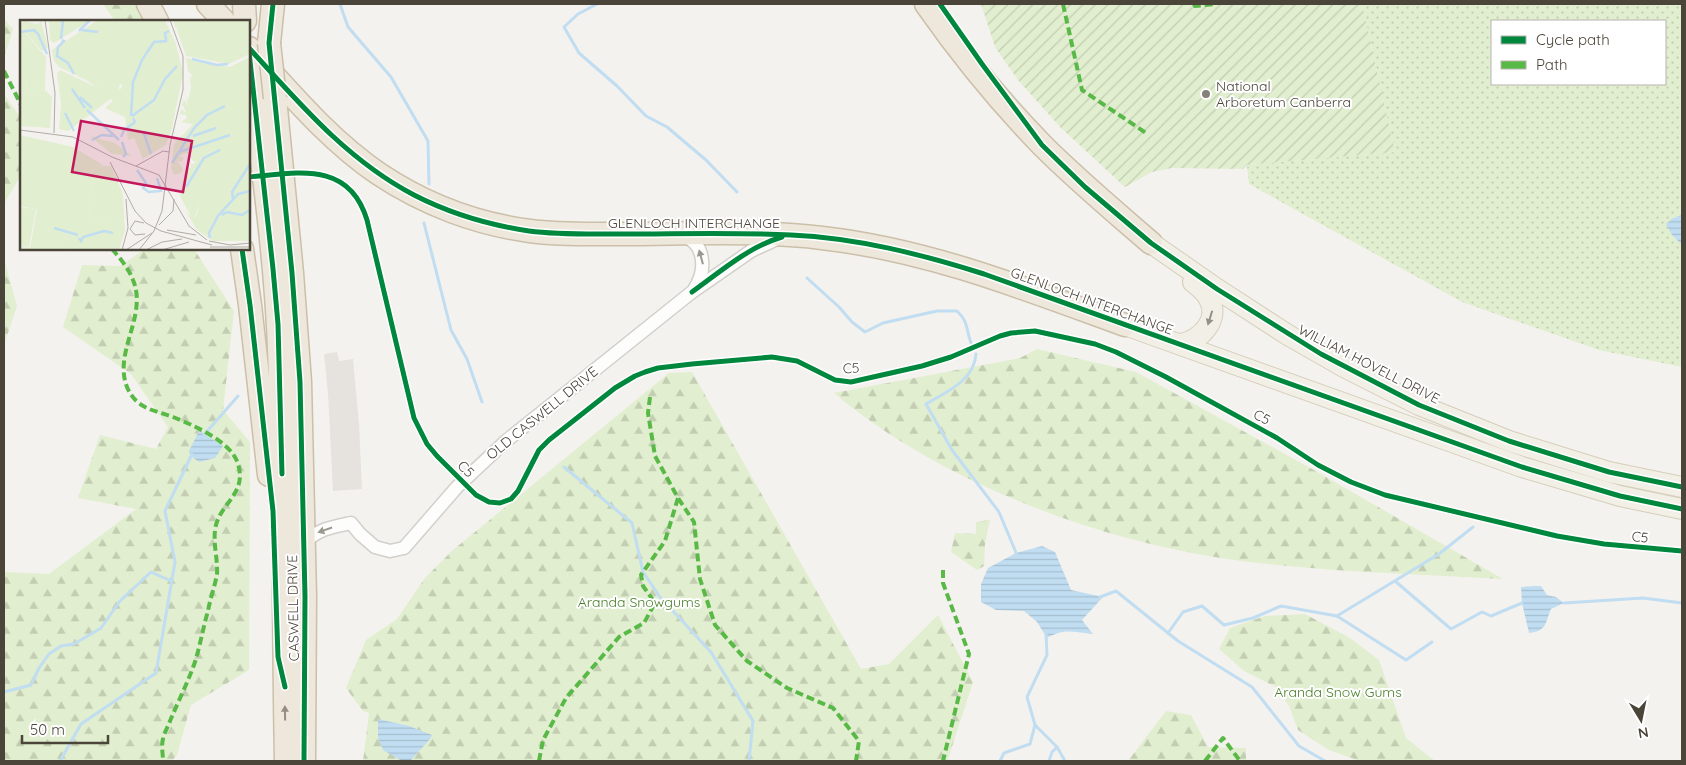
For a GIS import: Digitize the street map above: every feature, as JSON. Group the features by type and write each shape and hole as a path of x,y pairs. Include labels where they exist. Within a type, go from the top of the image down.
{"highway":[{"path":"148,4 156,20"},
{"path":"208,4 240,16"},
{"path":"264,4 254,54 278,324 284,536 286,761"},
{"path":"273,4 254,54 275,98 300,382 303,544"},
{"path":"926,4 1001,101 1042,145 1086,187 1151,244"},
{"path":"940,4 1042,145"},
{"name":"GLENLOCH INTERCHANGE","path":"254,54 334,139 378,174 433,204 469,217 530,231 583,234 791,235 850,241 903,251 976,271 1125,325"},
{"path":"242,250 273,511 278,657 285,687"},
{"name":"CASWELL DRIVE","path":"303,544 304,761"}],"main road":[{"path":"1151,244 1205,292 1212,306 1212,317 1203,333 1193,341 1181,344"},
{"name":"WILLIAM HOVELL DRIVE","path":"1151,244 1288,335 1344,367 1419,405 1509,441 1609,472 1682,488"},
{"name":"GLENLOCH INTERCHANGE","path":"1125,325 1181,344"},
{"path":"1181,344 1522,467 1612,494 1682,509"}],"street":[{"name":"OLD CASWELL DRIVE","path":"674,234 687,237 694,242 702,258 702,276 692,292"},
{"name":"OLD CASWELL DRIVE","path":"303,544 314,534 322,530 351,523 360,534 375,546 390,551 404,548 448,497 492,452 692,292 751,251 769,242 791,235"}],"green space":[{"path":"103,4 138,4 147,20 114,20"},
{"name":"National Arboretum Canberra","path":"981,4 1362,4 1395,152 1247,165 1243,169 1172,168 1152,172 1125,187 1061,128 1018,80 995,47"},
{"path":"1362,4 1682,4 1682,215 1673,218 1672,235 1682,245 1682,367 1599,350 1462,302 1249,184 1247,165 1395,152"},
{"path":"4,19 13,29 4,58"},
{"path":"4,94 20,117 20,177 4,204"},
{"path":"144,250 195,250 234,311 223,410 250,442 249,670 191,705 177,755 172,761 4,761 4,572 49,574 136,509 78,498 100,435 156,449 168,427 131,374 63,327 82,265 120,266"},
{"path":"4,259 17,306 4,345"},
{"path":"1037,349 1136,372 1314,470 1503,579 1296,567 1227,559 1176,550 1124,537 1020,502 969,479 920,453 875,424 834,393 1020,358"},
{"name":"Aranda Snowgums","path":"692,372 861,669 889,664 938,615 973,682 948,759 952,761 363,761 369,713 363,711 346,688 366,640 397,619 425,578 453,550 669,373"},
{"path":"990,520 985,544 984,566 977,570 951,552 955,533 976,534 976,522"},
{"name":"Aranda Snow Gums","path":"1305,614 1350,638 1379,660 1406,738 1435,761 1360,761 1329,750 1298,730 1289,706 1276,687 1244,671 1219,649 1230,628 1265,616"},
{"path":"1166,711 1191,715 1208,747 1246,748 1246,761 1128,761"}],"shaded area":[{"path":"337,352 339,361 353,359 362,489 333,491 324,354"}],"water":[{"path":"1682,215 1682,245 1672,235 1666,224 1673,218"},
{"path":"199,431 223,446 215,458 199,462 191,456 189,451"},
{"path":"1042,546 1055,552 1071,590 1103,597 1082,620 1093,634 1064,632 1047,638 1037,622 1024,611 996,610 981,602 981,584 988,568 1016,553"},
{"path":"1541,586 1547,595 1556,597 1564,603 1551,609 1545,626 1529,633 1522,603 1521,587"},
{"path":"378,719 409,726 432,735 411,760 402,761 383,750 378,738"}],"waterway":[{"path":"340,4 348,27 391,77 428,141 429,184"},
{"path":"597,4 578,14 564,27 579,53 617,86 646,116 667,127 706,160 737,192"},
{"path":"424,223 451,330 467,359 482,402"},
{"path":"807,278 839,307 852,322 865,332 883,323 937,311 957,311 965,322 971,343"},
{"path":"976,354 974,363 965,379 926,404 952,450 999,512 1017,555"},
{"path":"203,436 238,396"},
{"path":"60,761 81,724 156,673 175,562 165,511 192,454"},
{"path":"564,467 632,523 643,572 660,597 711,652 753,721 749,761"},
{"path":"1168,633 1183,612 1202,606 1224,625 1253,618 1281,606 1337,616 1439,554 1473,527"},
{"path":"4,692 31,685 39,668 49,654 61,646 74,644 101,628 120,601 151,572 171,581"},
{"path":"1395,581 1451,629 1482,612 1491,616 1522,603"},
{"path":"1100,597 1116,591 1178,641 1252,687 1299,746 1325,761"},
{"path":"1564,603 1643,598 1682,603"},
{"path":"1337,616 1406,660 1432,642"},
{"path":"1000,761 1004,753 1030,744 1035,725 1027,697 1047,655 1046,633"},
{"path":"1035,725 1057,747 1065,761"},
{"path":"1049,761 1052,752 1057,747"}],"marked path":[{"path":"1063,4 1082,90 1146,133"},
{"path":"1194,4 1195,6 1214,4"},
{"path":"4,71 20,103"},
{"path":"113,250 129,272 136,293 134,320 124,361 127,387 135,400 146,408 191,425 211,435 228,448 238,464 240,474 237,490 223,510 216,525 216,579 195,662 164,737 162,744 163,761"},
{"path":"650,397 648,413 655,456 678,498 694,522 700,579 715,625 747,661 787,688 833,708 859,741 856,761"},
{"path":"539,761 543,740 566,698 619,637 644,623 655,603 643,586 641,575 665,541 678,498"},
{"path":"943,570 943,583 969,654 943,761"},
{"path":"1205,761 1223,738 1240,761"}],"cycle path":[{"path":"273,4 269,43 292,273 300,382 305,596 304,761"},
{"path":"940,4 1042,145 1085,187 1151,243 1217,289 1321,354 1419,405 1509,441 1609,472 1682,487"},
{"path":"250,49 325,129 367,165 414,195 470,218 529,231 552,233 791,235 864,243 889,248 984,274 1522,467 1620,496 1682,509"},
{"path":"250,61 278,324 282,474"},
{"name":"C5","path":"250,177 303,173 319,175 334,179 348,187 359,201 367,220 414,418 427,444 437,456 476,495 489,502 500,503 511,499 518,491 539,450 549,440 615,388 645,372 658,368 772,357 797,361 835,380 851,382 922,366 951,357 1000,336 1035,331 1095,344 1116,352 1166,377 1277,438 1318,465 1351,482 1385,495 1557,536 1604,544 1682,551"},
{"path":"692,292 746,254 770,241 782,237"},
{"path":"242,250 273,511 278,657 285,687"}],"place":[{"name":"National Arboretum Canberra","path":"1206,94"}]}
